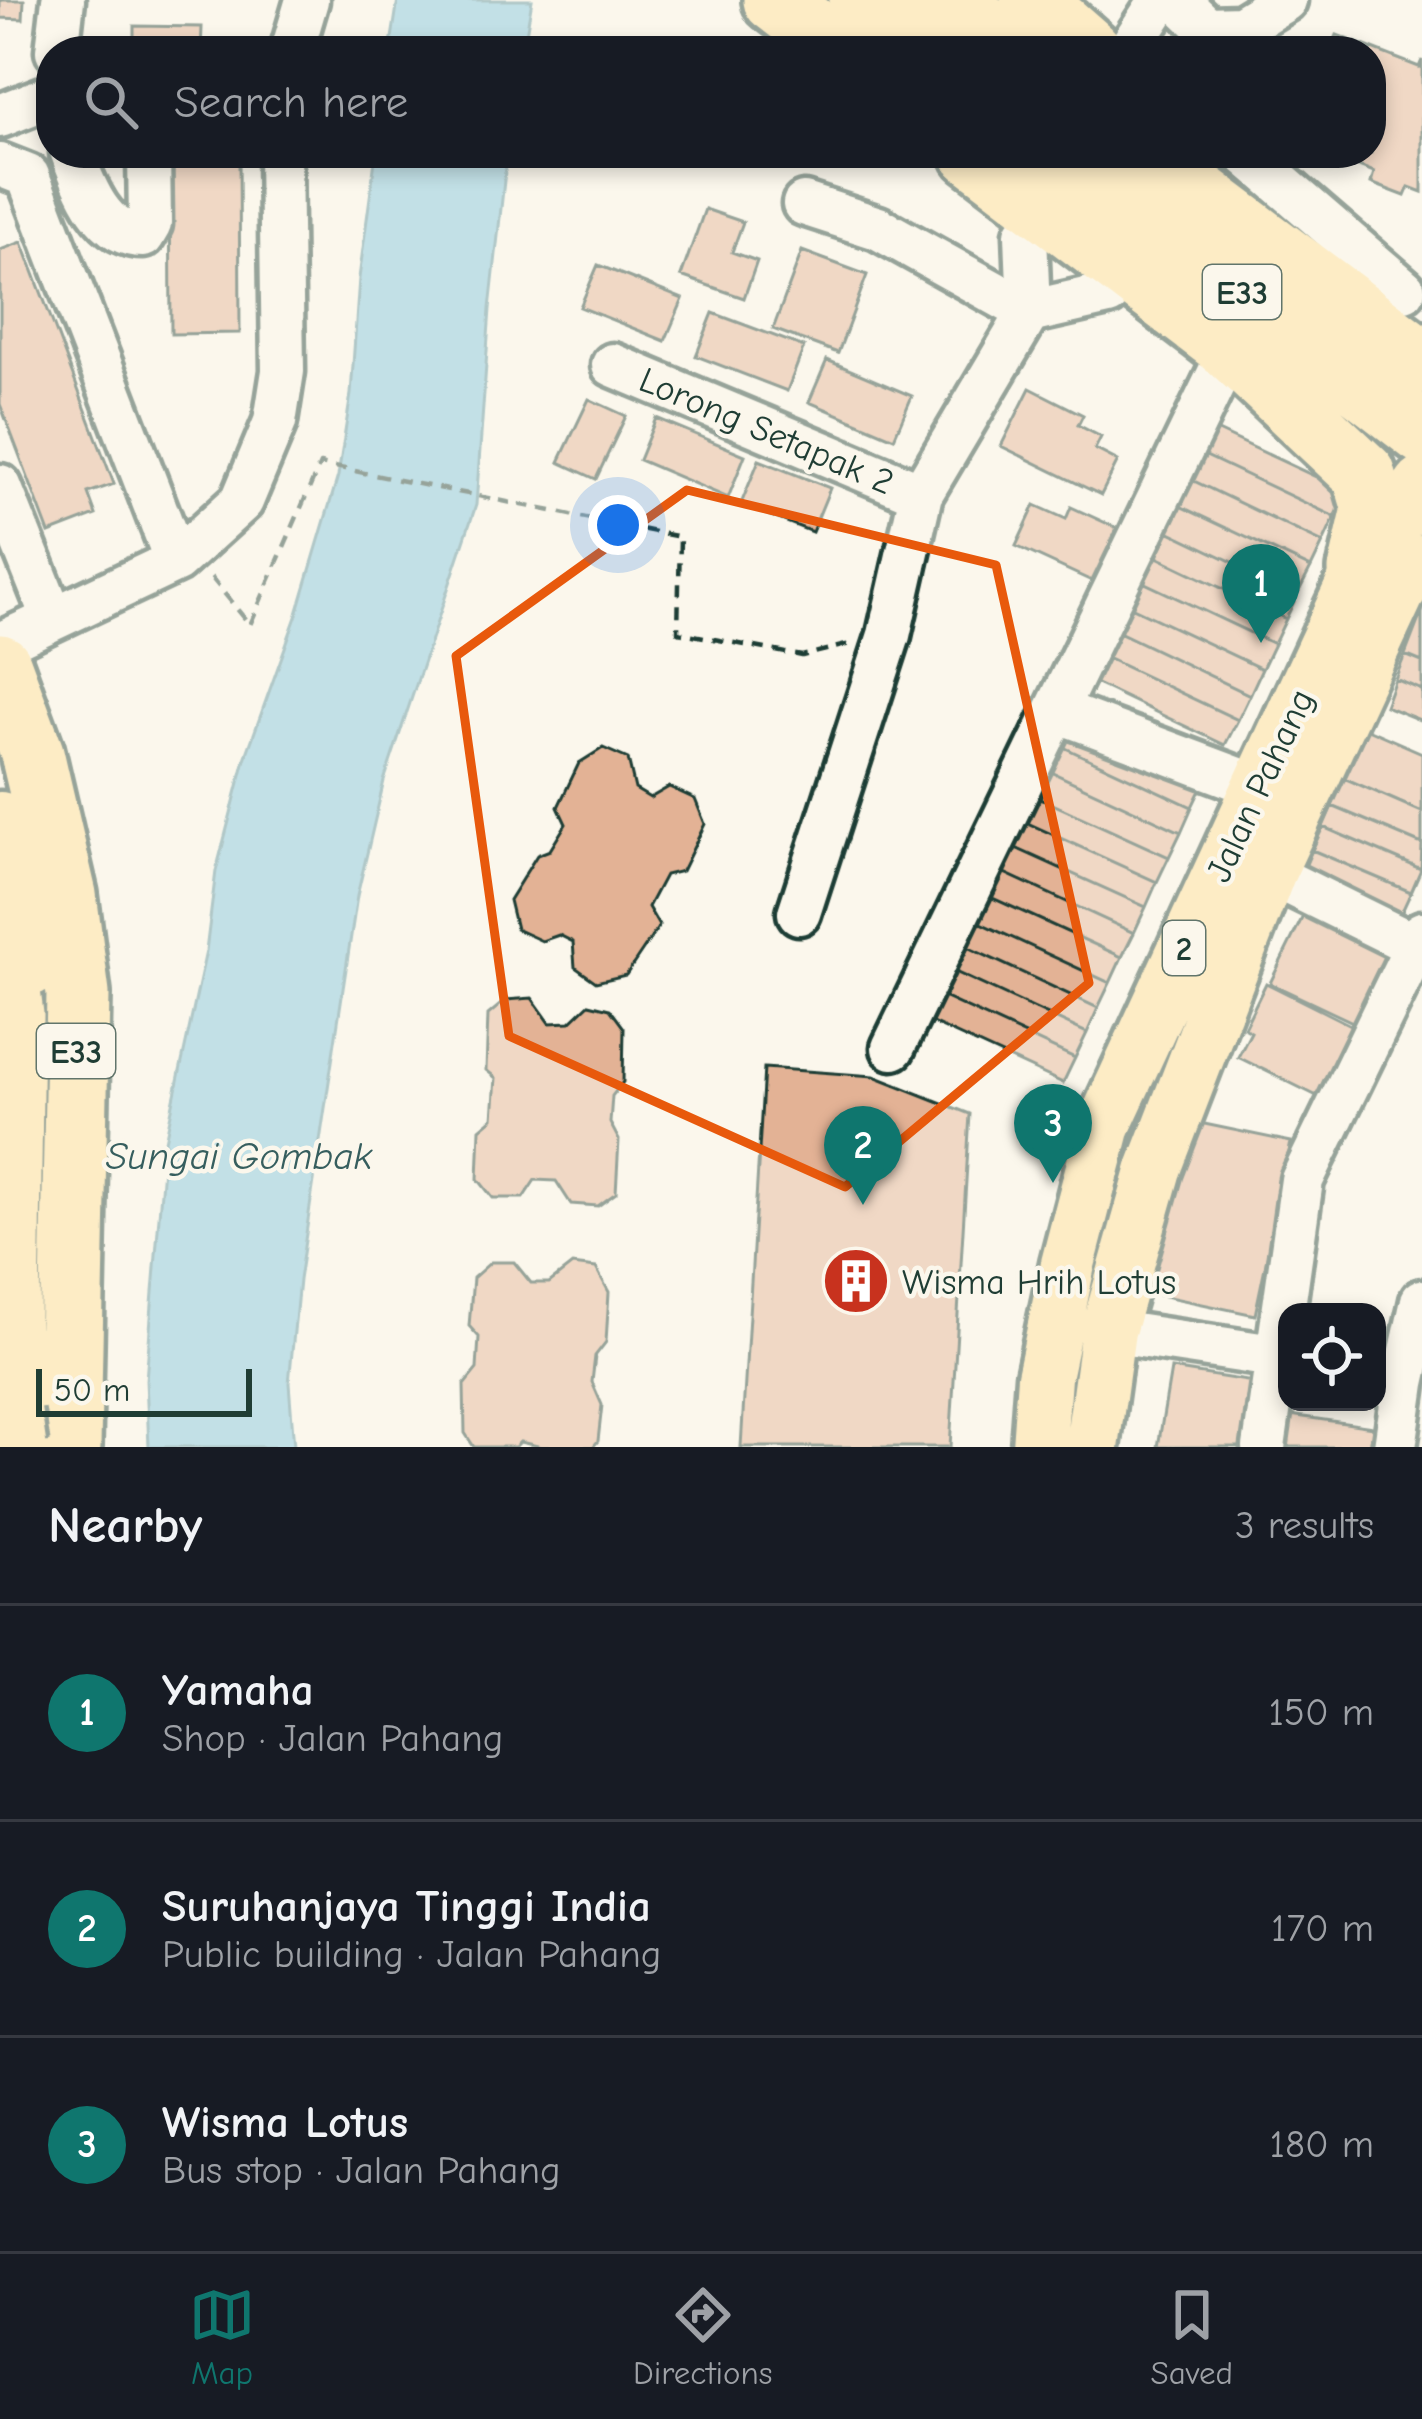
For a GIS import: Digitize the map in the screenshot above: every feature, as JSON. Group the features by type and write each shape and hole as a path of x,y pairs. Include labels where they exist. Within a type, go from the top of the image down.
{"highway":[{"path":"735,0 781,36"},
{"path":"775,0 822,36"},
{"path":"861,0 908,36"},
{"path":"950,0 996,36"},
{"path":"1032,0 1089,36"},
{"path":"945,168 1026,234 1219,373 1310,424"},
{"path":"993,168 1230,348 1364,474 1375,508 1360,570"},
{"name":"E33","path":"1079,168 1422,433"},
{"name":"E33","path":"1166,168 1422,358"},
{"path":"1221,168 1422,358"},
{"name":"E33","path":"0,666 32,753 65,895 78,994 69,1447"},
{"name":"E33","path":"0,921 12,1015 8,1319 15,1447"}],"main road":[{"name":"Jalan Pahang","path":"1039,1447 1044,1377 1104,1125 1360,570 1422,484"},
{"name":"Jalan Pahang","path":"1092,1447 1108,1331 1154,1169 1268,873 1400,589 1422,562"},
{"path":"0,819 32,948 36,1122 20,1401 0,1444"}],"street":[{"path":"59,36 63,0"},
{"path":"296,36 307,0"},
{"path":"1137,36 1161,0"},
{"path":"1178,0 1207,28 1241,27 1286,0"},
{"path":"0,116 36,102"},
{"path":"0,165 28,176 182,555"},
{"path":"77,168 108,221 128,236 143,236 150,224 149,168"},
{"path":"0,644 182,555 242,501 275,422 283,371 280,168"},
{"path":"1262,168 1404,290"},
{"path":"804,204 878,228 1029,312 1108,294"},
{"path":"799,913 889,635 921,494 1029,312 1026,234"},
{"name":"Lorong Setapak 2","path":"613,365 921,494"},
{"path":"893,1048 1219,373"},
{"path":"0,486 53,619"},
{"path":"1058,711 1257,786"},
{"path":"1268,873 1420,942 1302,1180 1287,1303"},
{"path":"1396,1447 1401,1382 1422,1301"},
{"path":"1108,1331 1278,1357"},
{"path":"1264,1447 1278,1373"}],"path":[{"path":"182,555 250,625 320,464 680,537 679,632 802,656 889,635"}],"highlighted area":[{"path":"687,490 996,565 1089,983 845,1187 509,1036 456,656"}],"water":[{"path":"398,0 532,0 526,36 392,36"},
{"name":"Sungai Gombak","path":"374,168 505,168 476,505 384,781 357,896 299,1280 289,1383 294,1447 149,1447 146,1380 165,1141 206,951 216,871 245,759 297,614 338,476 351,394 359,278"}],"building":[{"path":"0,0 24,0 23,19 0,18"},
{"path":"134,26 202,27 202,36 134,36"},
{"path":"1386,54 1419,67 1422,60 1422,192 1409,187 1405,196 1371,183 1374,172 1364,168 1386,168"},
{"path":"170,168 239,168 240,333 171,334"},
{"path":"705,209 743,222 732,252 757,261 744,298 681,276"},
{"path":"22,242 114,484 88,493 96,515 49,533 0,404 0,250"},
{"path":"802,251 867,275 838,353 773,329"},
{"path":"598,265 683,299 665,341 580,307"},
{"path":"713,313 804,347 787,391 696,356"},
{"path":"827,360 912,396 894,438 809,402"},
{"path":"1030,388 1083,415 1078,425 1101,437 1095,449 1118,461 1101,495 1001,446"},
{"path":"589,399 626,416 596,479 559,462"},
{"path":"656,418 745,455 728,498 639,460"},
{"path":"1216,430 1348,492 1335,517 1204,455"},
{"path":"1204,455 1335,517 1323,543 1192,480"},
{"path":"759,460 830,488 812,532 741,504"},
{"path":"1192,480 1323,543 1311,568 1180,506"},
{"path":"1035,505 1066,519 1071,507 1132,535 1107,588 1016,546"},
{"path":"1180,506 1311,568 1298,593 1168,531"},
{"path":"1168,531 1298,593 1286,619 1155,556"},
{"path":"1155,556 1286,619 1274,644 1143,582"},
{"path":"1143,582 1274,644 1262,669 1131,607"},
{"path":"1131,607 1262,669 1250,695 1119,632"},
{"path":"1422,611 1422,662 1405,655"},
{"path":"1119,632 1250,695 1238,720 1107,658"},
{"path":"1405,655 1422,662 1422,690 1395,679"},
{"path":"1107,658 1238,720 1225,745 1095,683"},
{"path":"1395,679 1422,690 1422,721 1385,706"},
{"path":"1068,719 1204,782 1192,807 1057,744"},
{"path":"1365,728 1422,753 1422,812 1344,778"},
{"path":"1057,744 1192,807 1181,832 1045,769"},
{"path":"603,748 628,759 635,789 650,798 669,787 695,799 705,824 682,871 665,875 648,907 659,926 626,975 596,982 575,967 573,942 559,935 542,941 516,929 509,900 537,855 550,850 566,824 558,807 579,763"},
{"path":"1045,769 1181,832 1169,857 1033,795"},
{"path":"1344,778 1422,812 1422,844 1332,806"},
{"path":"1033,795 1169,857 1157,882 1021,820"},
{"path":"1332,806 1422,844 1421,869 1323,827"},
{"path":"1021,820 1157,882 1146,907 1009,845"},
{"path":"1323,827 1421,869 1411,892 1312,850"},
{"path":"1009,845 1146,907 1134,933 998,870"},
{"path":"1312,850 1411,892 1399,918 1301,876"},
{"path":"998,870 1134,933 1122,957 986,895"},
{"path":"986,895 1122,957 1110,983 974,920"},
{"path":"1309,904 1397,946 1359,1025 1270,983"},
{"path":"974,920 1110,983 1098,1008 963,945"},
{"path":"963,945 1098,1008 1087,1033 951,970"},
{"path":"951,970 1087,1033 1075,1058 939,995"},
{"path":"1266,983 1358,1029 1323,1099 1238,1057 1251,1032 1244,1028"},
{"path":"939,995 1075,1058 1063,1083 928,1021"},
{"path":"532,998 550,1023 570,1022 589,1004 610,1009 624,1028 623,1082 612,1096 610,1123 619,1140 616,1193 598,1206 571,1204 556,1181 535,1180 523,1198 493,1198 478,1179 480,1129 493,1118 496,1078 486,1070 488,1015 506,1000"},
{"name":"Wisma Hrih Lotus","path":"764,1068 874,1076 970,1114 950,1447 741,1447"},
{"path":"1190,1121 1291,1142 1255,1315 1154,1294 1142,1274"},
{"path":"491,1262 514,1262 531,1283 549,1283 572,1265 596,1268 609,1292 606,1342 595,1356 592,1382 602,1405 598,1441 593,1447 520,1442 515,1447 474,1447 465,1433 464,1385 477,1369 479,1337 469,1326 473,1278"},
{"path":"1171,1369 1260,1383 1249,1447 1158,1447"},
{"path":"1290,1415 1373,1427 1370,1447 1286,1447"}],"place":[{"name":"Yamaha","path":"1261,643"},
{"name":"Wisma Lotus","path":"1053,1183"},
{"name":"Suruhanjaya Tinggi India","path":"863,1205"},
{"name":"Wisma Hrih Lotus","path":"856,1281"}]}
